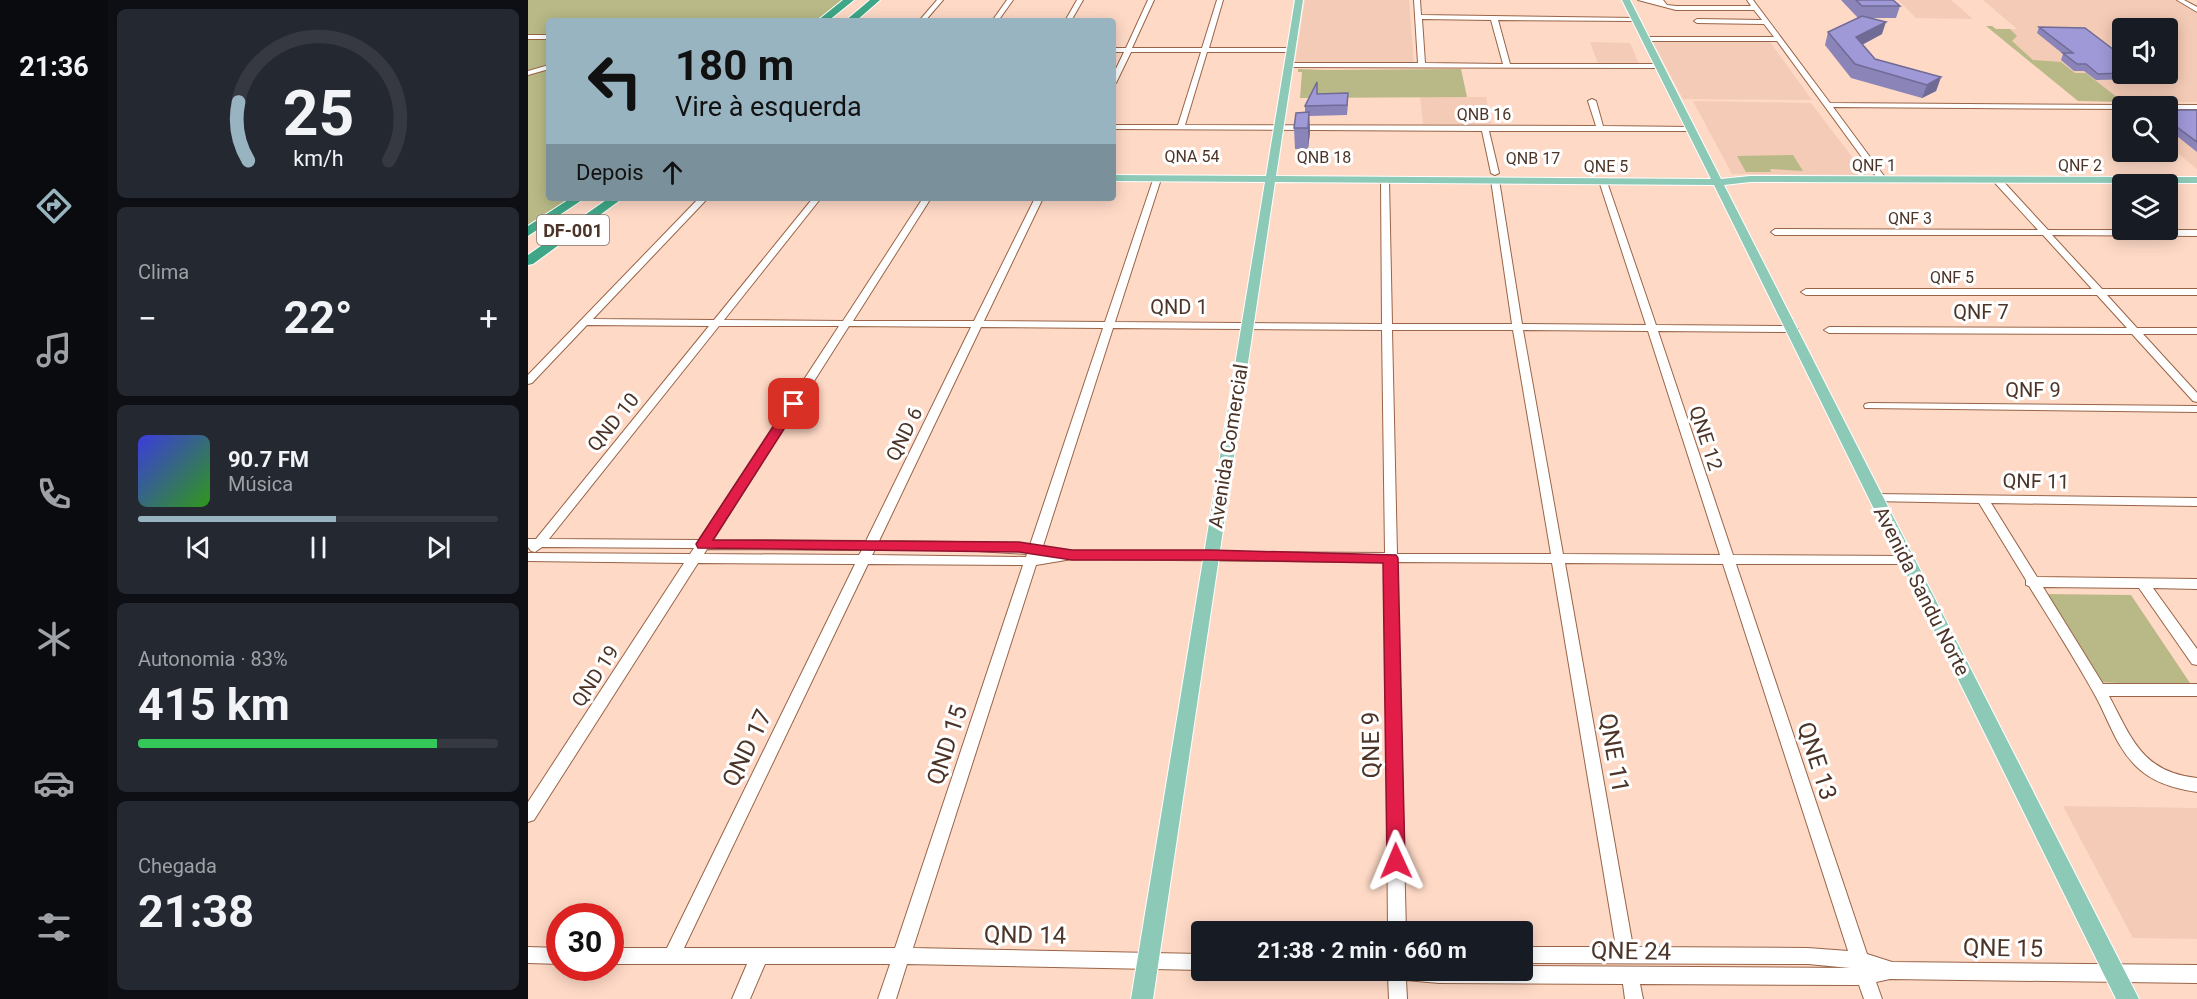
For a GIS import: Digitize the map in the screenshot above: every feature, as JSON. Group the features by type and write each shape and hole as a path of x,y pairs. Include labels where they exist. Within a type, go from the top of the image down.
{"highway":[{"path":"826,18 849,0"},
{"path":"853,18 876,0"},
{"path":"829,18 843,14 850,18"},
{"name":"DF-001","path":"528,232 574,201"},
{"name":"DF-001","path":"528,261 613,201"}],"main road":[{"name":"Avenida Comercial","path":"1142,999 1299,0"},
{"name":"Avenida Sandu Norte","path":"1626,0 2128,999"},
{"name":"QNA 54","path":"1116,171 1205,175"},
{"path":"1116,178 1157,179 1205,175 1495,176"},
{"name":"QNB 17","path":"1495,176 1634,177"},
{"name":"QNE 5","path":"1495,176 1603,181 1634,177 1716,179"},
{"name":"QNF 1","path":"1716,179 1998,181"},
{"name":"QNF 2","path":"1998,181 2197,180"}],"street":[{"path":"925,18 940,0"},
{"path":"997,18 1010,0"},
{"path":"1070,18 1080,0"},
{"path":"1116,76 1151,0"},
{"path":"1181,127 1220,0"},
{"path":"1417,0 1422,65"},
{"path":"1641,0 1688,9 1756,8"},
{"path":"1750,0 1883,180"},
{"path":"2180,0 2197,10"},
{"path":"1688,9 1703,30 1779,39"},
{"path":"1418,17 1635,19"},
{"path":"1494,18 1507,66"},
{"path":"1646,39 1766,22"},
{"path":"528,37 546,37"},
{"path":"1116,50 1292,50"},
{"path":"1289,65 1660,66"},
{"path":"528,73 546,68"},
{"path":"1592,101 1600,128"},
{"path":"1828,105 2112,107"},
{"path":"2178,107 2197,107"},
{"name":"QNB 16","path":"1116,127 1689,129"},
{"path":"1485,128 1495,176"},
{"name":"QNE 11","path":"1495,176 1518,328 1626,955"},
{"name":"QNE 9","path":"1379,177 1386,327 1397,921"},
{"name":"QND 15","path":"887,999 1157,179"},
{"name":"QNE 12","path":"1603,181 1727,560"},
{"path":"1998,181 2197,399"},
{"path":"528,381 701,201"},
{"name":"QND 10","path":"528,557 533,543 815,201"},
{"name":"QND 19","path":"528,815 925,201"},
{"name":"QND 6","path":"867,552 1038,201"},
{"name":"QNF 3","path":"1775,232 2197,233"},
{"name":"QNF 5","path":"1806,292 2197,292"},
{"name":"QND 1","path":"586,322 1793,329"},
{"name":"QNF 7","path":"1829,330 2197,331"},
{"name":"QNF 9","path":"1869,406 2197,409"},
{"name":"QNF 11","path":"1875,498 2197,502"},
{"path":"1982,499 2099,690 2126,741 2142,764 2168,780 2197,785"},
{"path":"533,543 703,544 867,552 1034,555 1907,561"},
{"path":"528,557 694,558 867,552"},
{"name":"QND 17","path":"671,957 867,552"},
{"name":"QNE 13","path":"1727,560 1873,999"},
{"path":"2031,582 2197,584"},
{"path":"2143,584 2197,660"},
{"path":"2099,690 2197,690"},
{"path":"528,955 546,956"},
{"name":"QNE 24","path":"1533,955 1786,955 1862,968"},
{"name":"QND 14","path":"624,956 901,956 1191,962"},
{"path":"741,999 759,957"},
{"name":"QNE 24","path":"1533,973 1630,975 1862,968"},
{"name":"QNE 15","path":"1862,968 2197,974"},
{"path":"1630,975 1634,999"},
{"path":"1397,981 1398,999"}],"shaded area":[{"path":"1305,0 1409,0 1414,64 1295,64"},
{"path":"1898,0 1951,0 1973,19 1916,18"},
{"path":"1983,0 2175,0 2197,14 2197,102 2178,102 2178,96 2112,96 2112,101 2082,101 1996,29 2017,29"},
{"path":"1590,42 1630,43 1639,64 1598,64"},
{"path":"1653,42 1770,42 1812,100 1683,99"},
{"path":"1420,97 1486,97 1491,124 1423,124"},
{"path":"1693,101 1811,103 1866,175 1732,174"},
{"path":"2178,110 2197,110 2197,169 2178,153"},
{"path":"2063,806 2197,808 2197,939 2133,938"}],"green space":[{"path":"528,0 843,0 819,18 546,18 546,201 566,201 528,227"},
{"path":"1986,26 2010,29 2017,36 2012,41 2033,60 2061,62 2075,73 2086,73 2115,96 2112,96 2112,102 2078,101"},
{"path":"1298,69 1461,69 1467,97 1300,98 1302,72 1298,72"},
{"path":"1793,155 1803,171 1770,169 1771,172 1746,172 1737,156"},
{"path":"2040,594 2131,595 2192,686 2095,682"}],"building":[{"path":"1856,0 1893,0 1900,6 1862,6"},
{"path":"1862,16 1886,22 1856,37 1875,59 1941,77 1927,85 1855,64 1828,32"},
{"path":"2039,27 2085,28 2112,48 2112,73 2098,74 2086,64 2077,64 2063,53 2073,53"},
{"path":"1317,82 1317,94 1348,93 1347,105 1305,106"},
{"path":"2178,110 2197,110 2197,142 2178,128"},
{"path":"1309,112 1308,128 1294,128 1296,113"}],"route":[{"path":"794,404 703,544 1019,547 1072,555 1390,558 1396,861"}]}
